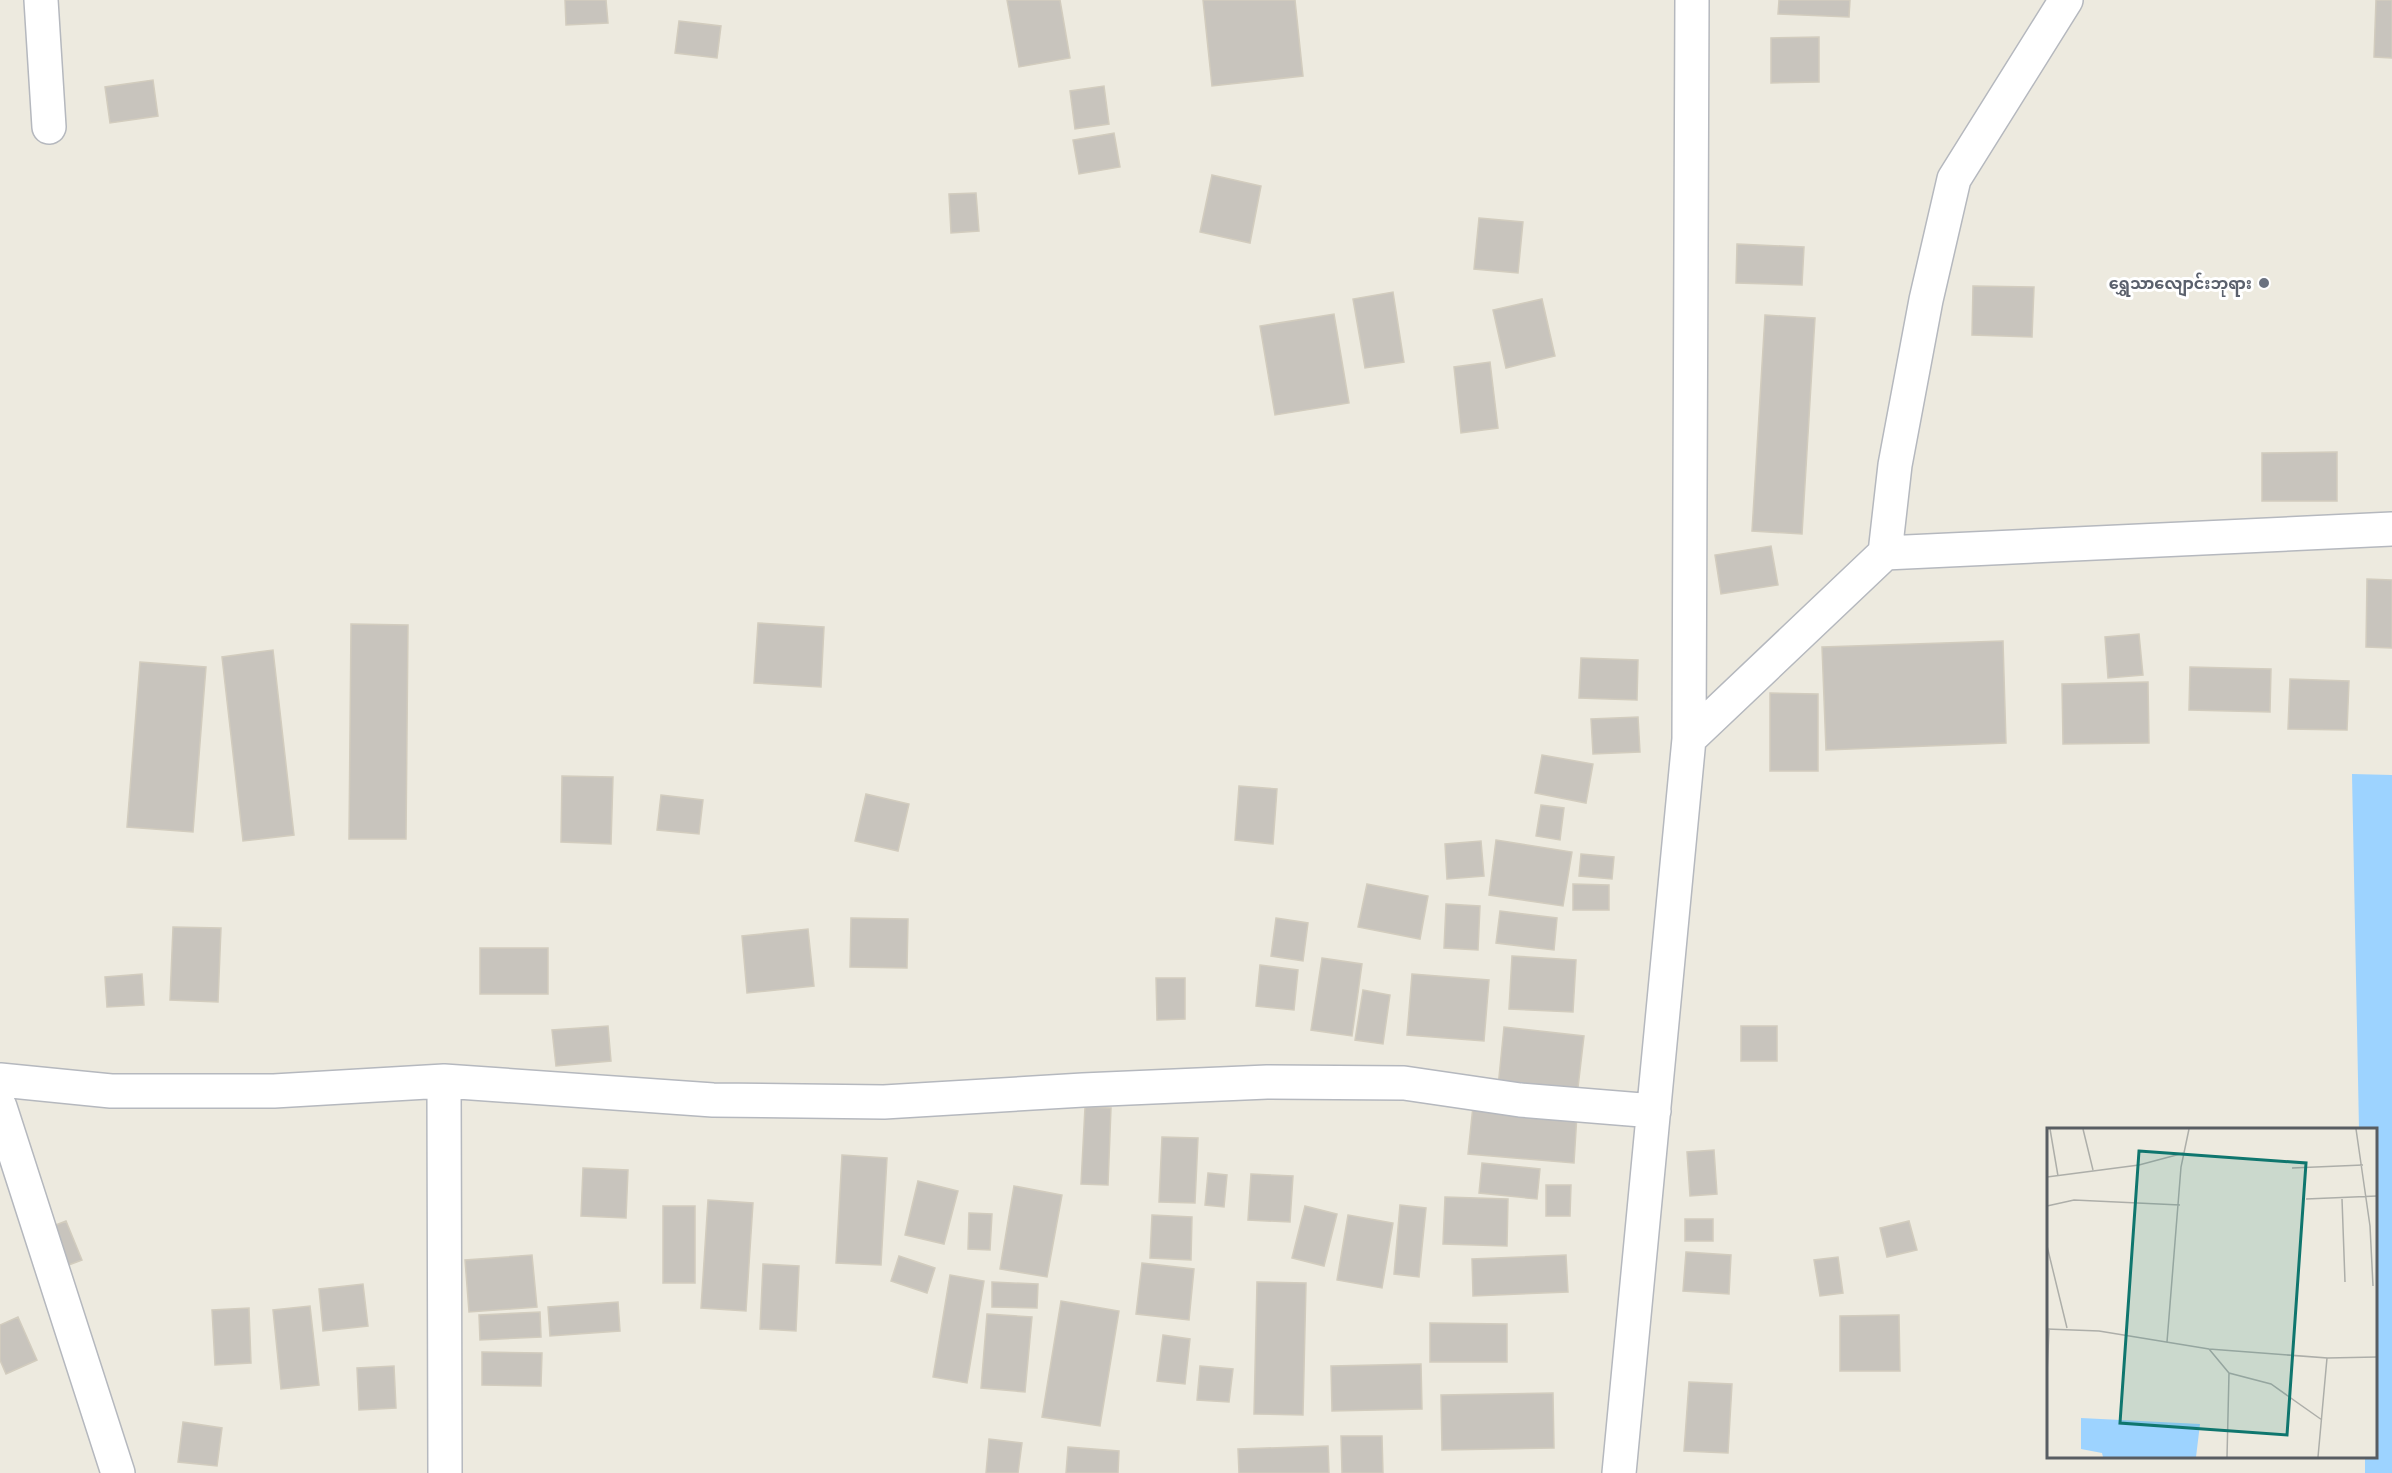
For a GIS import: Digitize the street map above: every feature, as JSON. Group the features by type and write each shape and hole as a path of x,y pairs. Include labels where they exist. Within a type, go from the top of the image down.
{"street":[{"path":"41,0 49,127"},
{"path":"1619,1473 1689,739 1692,0"},
{"path":"1689,739 1885,553 1895,465 1926,300 1954,179 2066,0"},
{"path":"1885,553 2392,529"},
{"path":"0,1080 111,1091 274,1091 444,1081 713,1100 873,1102 1267,1082 1404,1083 1520,1100 1654,1111"},
{"path":"444,1081 445,1473"},
{"path":"0,1107 118,1473"}],"water":[{"path":"2352,774 2392,775 2392,1473 2365,1473 2365,1458 2377,1458 2377,1128 2359,1128"}],"building":[{"path":"565,0 606,0 608,23 566,25"},
{"path":"1007,0 1060,0 1070,58 1019,67"},
{"path":"1203,0 1295,0 1303,76 1212,86"},
{"path":"1779,0 1850,0 1849,17 1778,14"},
{"path":"2376,0 2392,0 2392,58 2374,57"},
{"path":"679,21 721,26 717,58 675,53"},
{"path":"1819,37 1819,82 1771,83 1771,38"},
{"path":"153,80 158,116 110,123 105,87"},
{"path":"1104,86 1109,124 1075,129 1070,91"},
{"path":"1114,133 1120,167 1079,174 1073,140"},
{"path":"1212,175 1261,186 1250,243 1200,232"},
{"path":"976,193 979,231 951,233 949,194"},
{"path":"1479,218 1523,222 1518,273 1474,269"},
{"path":"1737,244 1804,247 1802,285 1736,283"},
{"path":"1973,286 2034,287 2032,337 1972,335"},
{"path":"1393,292 1404,362 1365,368 1353,299"},
{"path":"1542,299 1555,356 1506,368 1493,310"},
{"path":"1334,314 1349,403 1275,415 1260,326"},
{"path":"1765,315 1815,318 1802,534 1752,531"},
{"path":"1490,362 1498,428 1461,433 1454,367"},
{"path":"2337,452 2337,501 2262,501 2262,453"},
{"path":"1771,546 1778,585 1721,594 1715,555"},
{"path":"2367,579 2392,580 2392,648 2366,647"},
{"path":"758,623 824,627 821,687 754,683"},
{"path":"351,624 408,625 406,839 349,839"},
{"path":"2139,634 2143,675 2108,678 2105,637"},
{"path":"2003,641 2006,743 1826,750 1822,647"},
{"path":"273,650 294,835 243,841 222,657"},
{"path":"1581,658 1638,660 1637,700 1579,698"},
{"path":"140,662 206,667 193,832 127,827"},
{"path":"2190,667 2271,669 2270,712 2189,710"},
{"path":"2290,679 2349,681 2347,730 2288,729"},
{"path":"2148,682 2149,743 2063,744 2062,684"},
{"path":"1770,693 1818,694 1818,771 1770,771"},
{"path":"1638,717 1640,752 1593,754 1591,719"},
{"path":"1542,755 1593,764 1586,803 1535,793"},
{"path":"562,776 613,777 611,844 561,842"},
{"path":"1239,786 1277,789 1273,844 1235,840"},
{"path":"866,794 909,804 898,851 855,841"},
{"path":"661,795 703,800 699,834 657,830"},
{"path":"1541,805 1564,808 1560,840 1536,836"},
{"path":"1496,840 1572,852 1563,906 1489,895"},
{"path":"1481,841 1484,876 1447,879 1445,844"},
{"path":"1581,854 1614,857 1612,879 1579,876"},
{"path":"1367,884 1428,896 1420,939 1358,927"},
{"path":"1573,884 1609,885 1609,910 1573,910"},
{"path":"1446,904 1480,906 1478,950 1444,948"},
{"path":"1500,911 1557,918 1554,950 1496,943"},
{"path":"851,918 908,919 907,968 850,967"},
{"path":"1276,918 1308,923 1303,961 1271,956"},
{"path":"173,927 221,928 218,1002 170,1000"},
{"path":"808,929 814,986 747,993 742,936"},
{"path":"480,948 548,948 548,994 480,994"},
{"path":"1512,956 1576,960 1573,1012 1509,1009"},
{"path":"1322,958 1362,964 1352,1036 1311,1030"},
{"path":"1260,965 1298,970 1294,1010 1256,1006"},
{"path":"142,974 144,1005 107,1007 105,977"},
{"path":"1412,974 1489,980 1484,1041 1407,1035"},
{"path":"1156,978 1185,978 1185,1019 1157,1020"},
{"path":"1363,990 1390,995 1383,1044 1355,1040"},
{"path":"608,1026 611,1061 556,1066 552,1030"},
{"path":"1741,1026 1777,1026 1777,1061 1741,1061"},
{"path":"1504,1027 1584,1036 1577,1096 1498,1087"},
{"path":"1473,1106 1577,1114 1574,1163 1468,1154"},
{"path":"1085,1107 1111,1108 1108,1185 1081,1184"},
{"path":"1162,1137 1198,1138 1195,1203 1159,1202"},
{"path":"1714,1150 1717,1194 1690,1196 1687,1152"},
{"path":"842,1155 887,1158 881,1265 836,1263"},
{"path":"1482,1163 1540,1169 1537,1199 1479,1193"},
{"path":"583,1168 628,1170 626,1218 581,1216"},
{"path":"1208,1173 1227,1175 1224,1207 1205,1205"},
{"path":"1251,1174 1293,1176 1290,1222 1248,1220"},
{"path":"918,1181 958,1191 944,1244 905,1235"},
{"path":"1546,1185 1571,1185 1570,1216 1546,1216"},
{"path":"1014,1186 1062,1195 1047,1277 1000,1269"},
{"path":"1445,1197 1508,1199 1507,1246 1443,1244"},
{"path":"708,1200 753,1203 746,1311 701,1308"},
{"path":"1400,1205 1426,1208 1419,1277 1394,1274"},
{"path":"663,1206 695,1206 695,1283 663,1283"},
{"path":"1305,1206 1337,1214 1324,1266 1292,1258"},
{"path":"969,1213 992,1214 990,1250 968,1249"},
{"path":"1152,1215 1192,1217 1191,1260 1150,1258"},
{"path":"1348,1215 1393,1223 1382,1288 1337,1280"},
{"path":"1685,1219 1713,1219 1713,1241 1685,1241"},
{"path":"66,1221 82,1260 58,1269 43,1230"},
{"path":"1909,1221 1917,1250 1887,1257 1880,1228"},
{"path":"1686,1252 1731,1255 1729,1294 1683,1291"},
{"path":"532,1255 537,1307 469,1312 465,1260"},
{"path":"1566,1255 1568,1292 1473,1296 1472,1259"},
{"path":"899,1256 935,1268 927,1293 891,1281"},
{"path":"1838,1257 1843,1293 1820,1296 1814,1260"},
{"path":"1142,1263 1194,1269 1189,1320 1136,1314"},
{"path":"763,1264 799,1266 796,1331 760,1329"},
{"path":"950,1275 984,1281 967,1383 933,1377"},
{"path":"992,1282 1038,1284 1037,1308 992,1307"},
{"path":"1257,1282 1306,1283 1303,1415 1254,1414"},
{"path":"363,1284 368,1326 323,1331 319,1289"},
{"path":"1061,1301 1119,1311 1100,1426 1042,1417"},
{"path":"618,1302 620,1331 550,1336 548,1307"},
{"path":"310,1306 319,1385 281,1389 273,1310"},
{"path":"249,1308 251,1363 215,1365 212,1310"},
{"path":"540,1312 541,1337 480,1340 479,1315"},
{"path":"987,1314 1032,1317 1025,1392 981,1388"},
{"path":"1899,1315 1900,1371 1840,1371 1840,1316"},
{"path":"18,1317 37,1360 6,1374 0,1360 0,1325"},
{"path":"1430,1323 1507,1324 1507,1362 1430,1362"},
{"path":"1163,1335 1190,1339 1185,1384 1157,1381"},
{"path":"482,1352 542,1353 541,1386 482,1385"},
{"path":"1421,1364 1422,1409 1332,1411 1331,1366"},
{"path":"394,1366 396,1408 359,1410 357,1368"},
{"path":"1200,1366 1233,1369 1229,1402 1197,1400"},
{"path":"1689,1382 1732,1384 1728,1453 1684,1451"},
{"path":"1553,1393 1554,1448 1442,1450 1441,1395"},
{"path":"183,1422 222,1428 217,1466 178,1462"},
{"path":"1341,1436 1382,1436 1383,1473 1342,1473"},
{"path":"989,1439 1022,1443 1018,1473 986,1473"},
{"path":"1328,1446 1329,1473 1239,1473 1238,1449"},
{"path":"1068,1447 1119,1451 1118,1473 1066,1473"}],"place":[{"name":"ရွှေသာလျောင်းဘုရား","path":"2264,283"}]}
